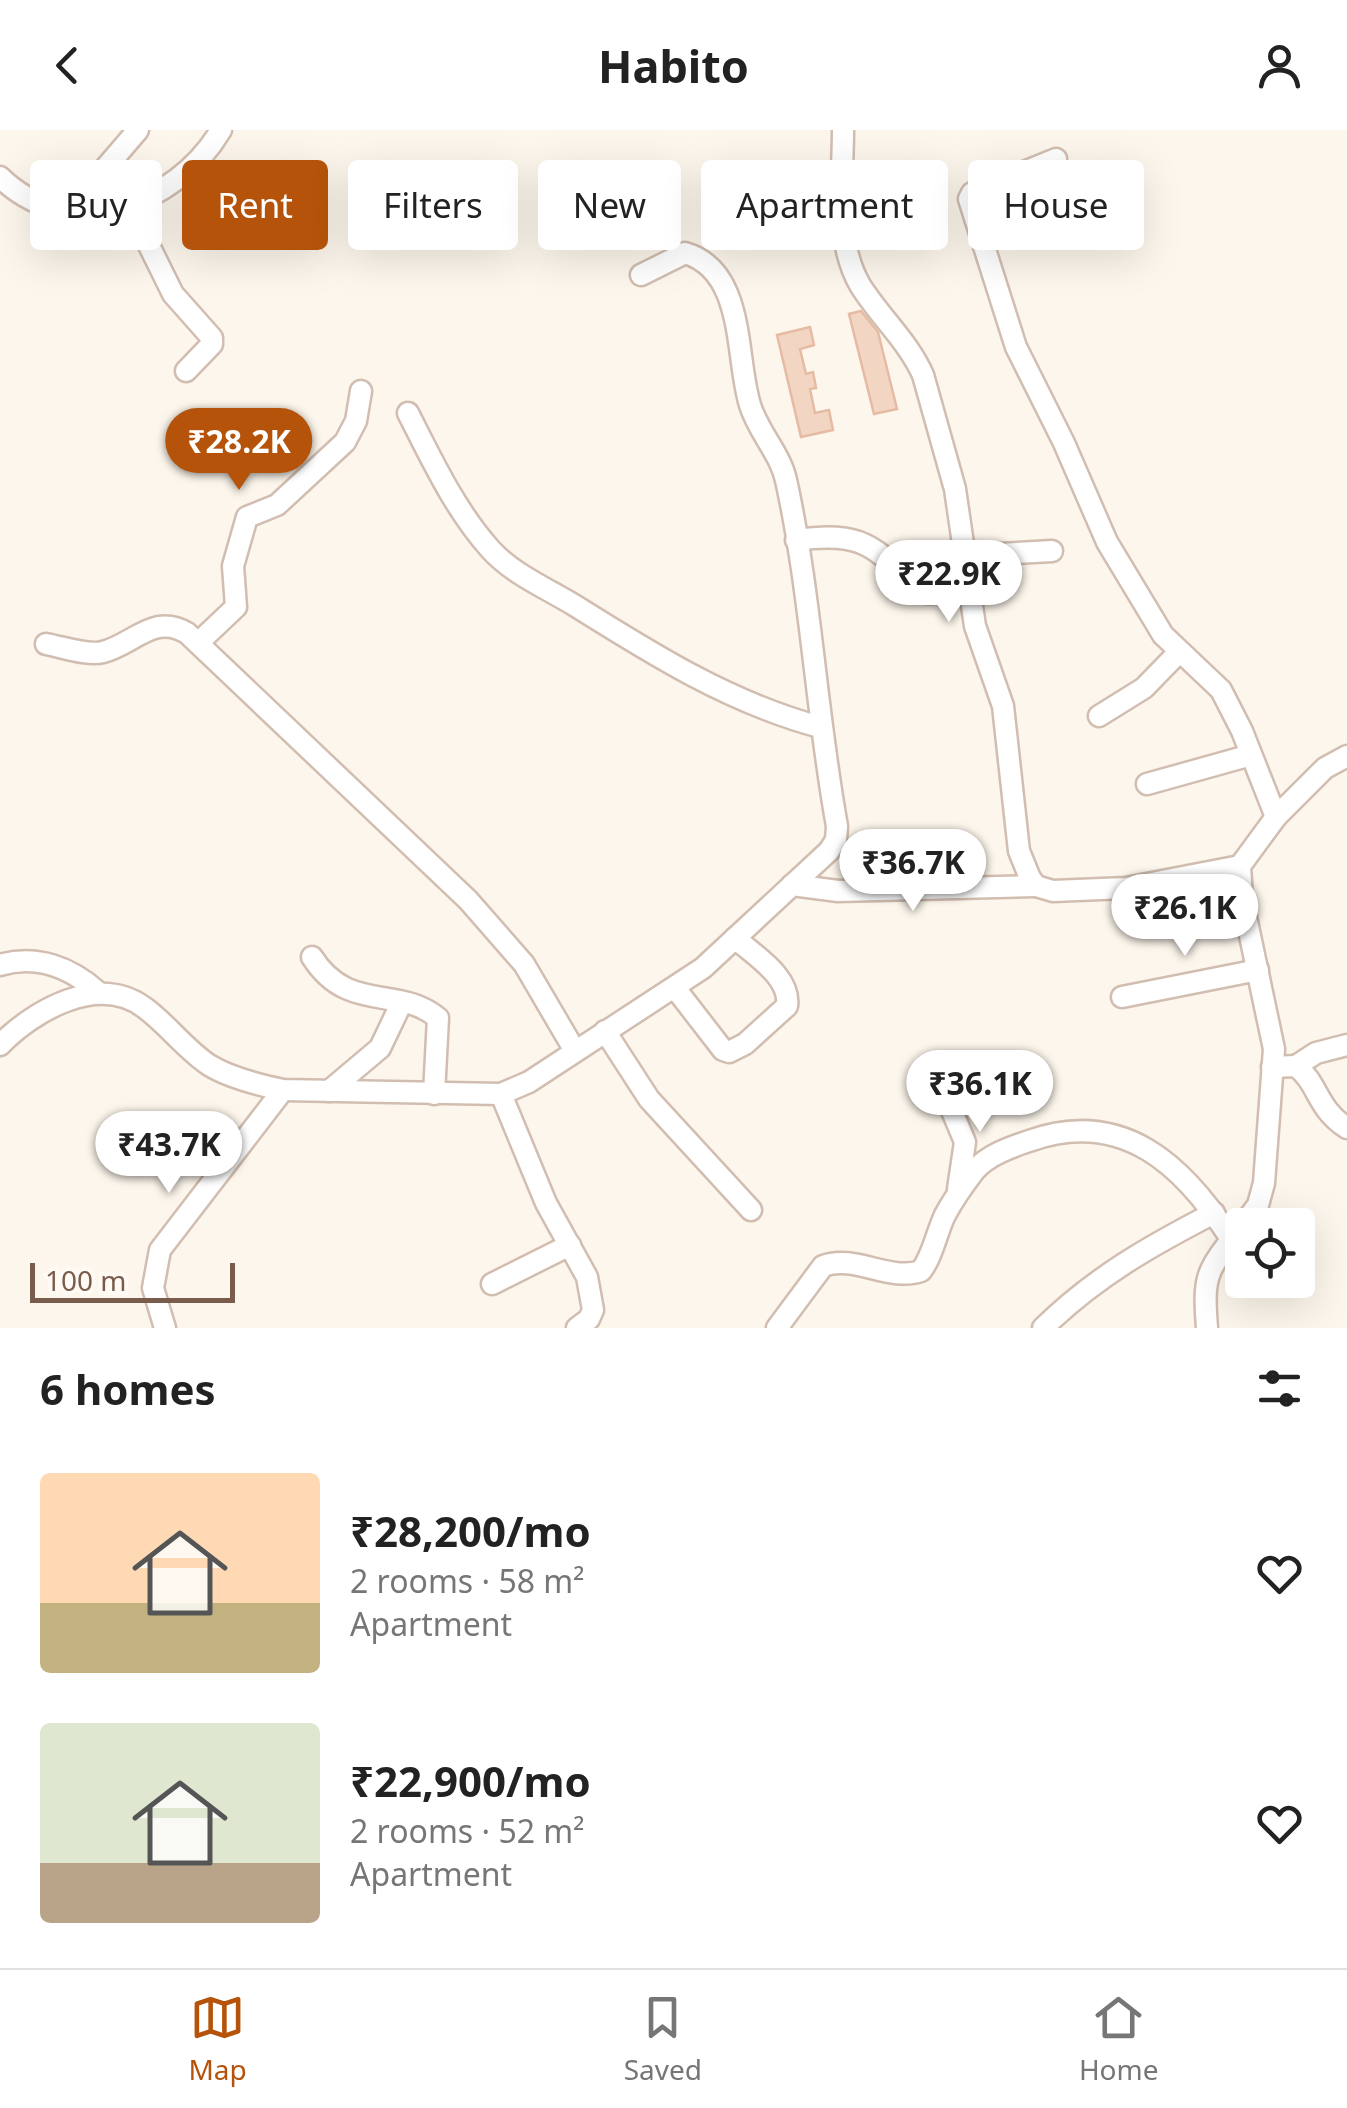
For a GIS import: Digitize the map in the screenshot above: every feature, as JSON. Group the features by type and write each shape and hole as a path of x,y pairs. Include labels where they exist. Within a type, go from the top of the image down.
{"street":[{"path":"112,160 138,130"},
{"path":"162,187 193,168 221,130"},
{"path":"843,130 846,249 858,280 923,375 954,489 975,626 1004,706 1020,850 1036,886"},
{"path":"1056,159 972,193 971,207 1016,347 1108,542 1163,635 1221,690 1276,817"},
{"path":"1,183 30,201"},
{"path":"152,250 174,294 212,338 212,344 186,370"},
{"path":"0,964 19,961 62,967 98,992 134,1000 213,1068 283,1090 501,1094 530,1082 674,988 735,938 836,840 785,476 748,402 728,290 712,272 685,253 641,275"},
{"path":"198,643 236,607 232,566 248,517 278,505 345,442 356,422 361,390"},
{"path":"408,413 444,486 494,554 525,577 716,688 777,716 820,727"},
{"path":"796,540 831,538 876,548 918,591 926,594 938,594 966,579"},
{"path":"964,556 1052,551"},
{"path":"46,644 105,651 144,630 170,625 198,643 468,900 524,964 575,1051"},
{"path":"1099,716 1144,688 1179,652"},
{"path":"1147,784 1252,755"},
{"path":"1256,1208 1264,1183 1272,1032 1242,898 1240,866 1276,817 1344,759"},
{"path":"792,885 838,891 1126,888 1240,866"},
{"path":"674,988 723,1050 729,1052 745,1044 787,1006 788,997 779,978 735,938"},
{"path":"312,957 329,981 360,994 428,1010 438,1018 434,1094"},
{"path":"1122,997 1258,970"},
{"path":"0,1045 37,1013 98,992"},
{"path":"330,1091 380,1048 401,1004"},
{"path":"605,1032 649,1099 751,1210"},
{"path":"1272,1067 1296,1066 1316,1053 1347,1045"},
{"path":"1296,1066 1304,1072 1325,1112 1347,1128"},
{"path":"936,1073 963,1134 957,1197"},
{"path":"164,1328 154,1288 160,1250 283,1090"},
{"path":"501,1094 546,1203 584,1268 594,1302 589,1319 577,1328"},
{"path":"776,1328 822,1266 843,1262 903,1273 920,1272 957,1197 983,1162 1043,1136 1103,1132 1119,1135 1160,1155 1225,1220"},
{"path":"964,1150 983,1162"},
{"path":"1043,1328 1086,1287 1133,1254 1214,1213"},
{"path":"492,1284 570,1245"},
{"path":"1206,1328 1206,1276 1225,1250"}],"building":[{"path":"861,311 878,332 897,409 874,414 849,314"},
{"path":"810,327 814,345 800,349 806,374 813,372 816,388 810,389 815,413 829,410 833,430 801,437 777,335"}]}
